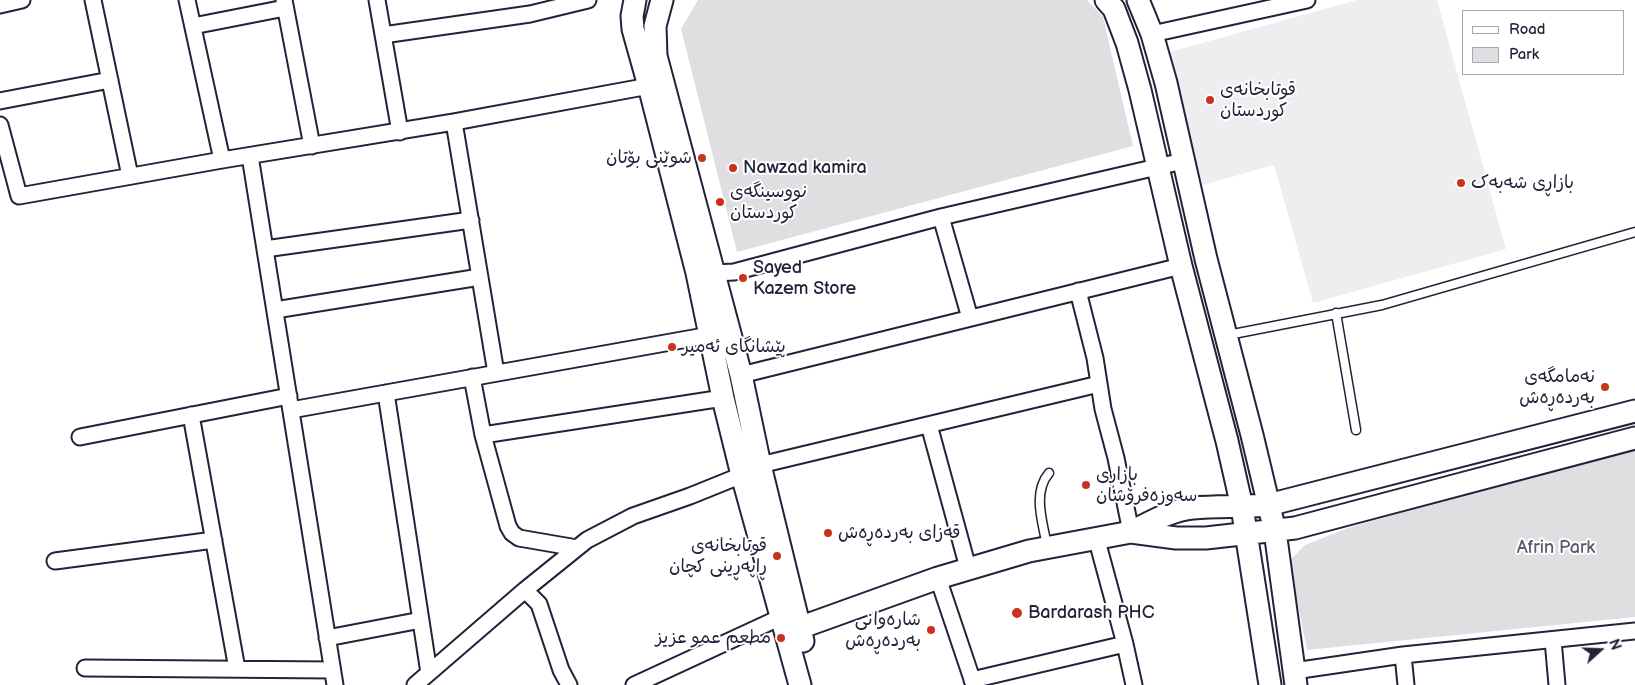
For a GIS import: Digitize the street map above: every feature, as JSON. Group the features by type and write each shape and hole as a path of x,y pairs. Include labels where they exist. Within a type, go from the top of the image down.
{"main road":[{"path":"662,0 655,26 656,56 741,375 751,470 781,617 800,685"},
{"path":"1106,0 1114,10 1127,43 1140,90 1181,266 1227,442 1242,507 1270,685"},
{"path":"1138,0 1152,34 1166,83 1206,259 1268,504 1274,531 1295,678"},
{"path":"631,5 633,28 697,272 723,398 751,470 800,628 814,685"},
{"path":"1131,532 1166,514 1192,508 1242,507 1268,504 1635,411"},
{"path":"800,628 938,578 1021,553 1131,532 1176,538 1206,538 1295,528 1635,438"}],"street":[{"path":"0,6 22,0"},
{"path":"93,0 130,176"},
{"path":"187,0 222,160"},
{"path":"378,0 400,132"},
{"path":"383,35 529,7 588,0"},
{"path":"1152,34 1307,0"},
{"path":"192,26 284,4 312,146"},
{"path":"0,101 110,80"},
{"path":"0,125 19,196 222,160 400,132 649,86"},
{"path":"454,122 496,373"},
{"path":"250,156 335,685"},
{"path":"714,272 734,272 941,217 1183,161"},
{"path":"941,217 970,318"},
{"path":"265,249 470,220"},
{"path":"741,375 1181,266"},
{"path":"275,310 480,277"},
{"path":"1078,291 1095,358 1131,532"},
{"path":"80,437 191,415 386,393 710,335"},
{"path":"472,377 483,435 508,526 512,533 519,538 577,548"},
{"path":"415,685 524,590 587,540 633,516 751,470 1099,384"},
{"path":"386,393 429,673"},
{"path":"483,435 723,398"},
{"path":"191,415 236,669"},
{"path":"929,425 968,568"},
{"path":"1096,538 1125,644 1134,685"},
{"path":"55,560 214,540"},
{"path":"938,578 973,682 1125,644"},
{"path":"524,590 539,604 561,670 569,685"},
{"path":"634,685 781,617"},
{"path":"327,638 421,620"},
{"path":"1295,678 1403,655 1635,631"},
{"path":"1553,640 1557,685"},
{"path":"1403,655 1406,685"},
{"path":"85,668 332,670"}],"lane":[{"path":"1227,336 1382,305 1635,232"},
{"path":"1336,313 1356,430"},
{"path":"1047,548 1039,500 1042,481 1049,473"}],"shaded area":[{"path":"1357,0 1437,0 1506,249 1313,303 1274,165 1203,185 1166,53"}],"green space":[{"path":"698,0 1087,0 1103,17 1133,146 737,252 681,29"},
{"name":"Afrin Park","path":"1635,450 1635,617 1307,650 1289,561 1305,545 1348,528 1544,472"}],"place":[{"name":"قوتابخانەی کوردستان","path":"1210,100"},
{"name":"شوێنی بۆتان","path":"702,158"},
{"name":"Nawzad kamira","path":"733,168"},
{"name":"بازاڕی شەبەک","path":"1461,183"},
{"name":"نووسینگەی کوردستان","path":"720,202"},
{"name":"Sayed Kazem Store","path":"743,278"},
{"name":"پێشانگای ئەمیر","path":"672,347"},
{"name":"نەمامگەی بەردەڕەش","path":"1605,387"},
{"name":"بازاڕی سەوزەفرۆشان","path":"1086,485"},
{"name":"قەزای بەردەڕەش","path":"828,533"},
{"name":"قوتابخانەی ڕاپەڕینی کچان","path":"777,556"},
{"name":"Bardarash PHC","path":"1017,613"},
{"name":"شارەوانی بەردەڕەش","path":"931,630"},
{"name":"مطعم عمو عزيز","path":"781,638"}]}
